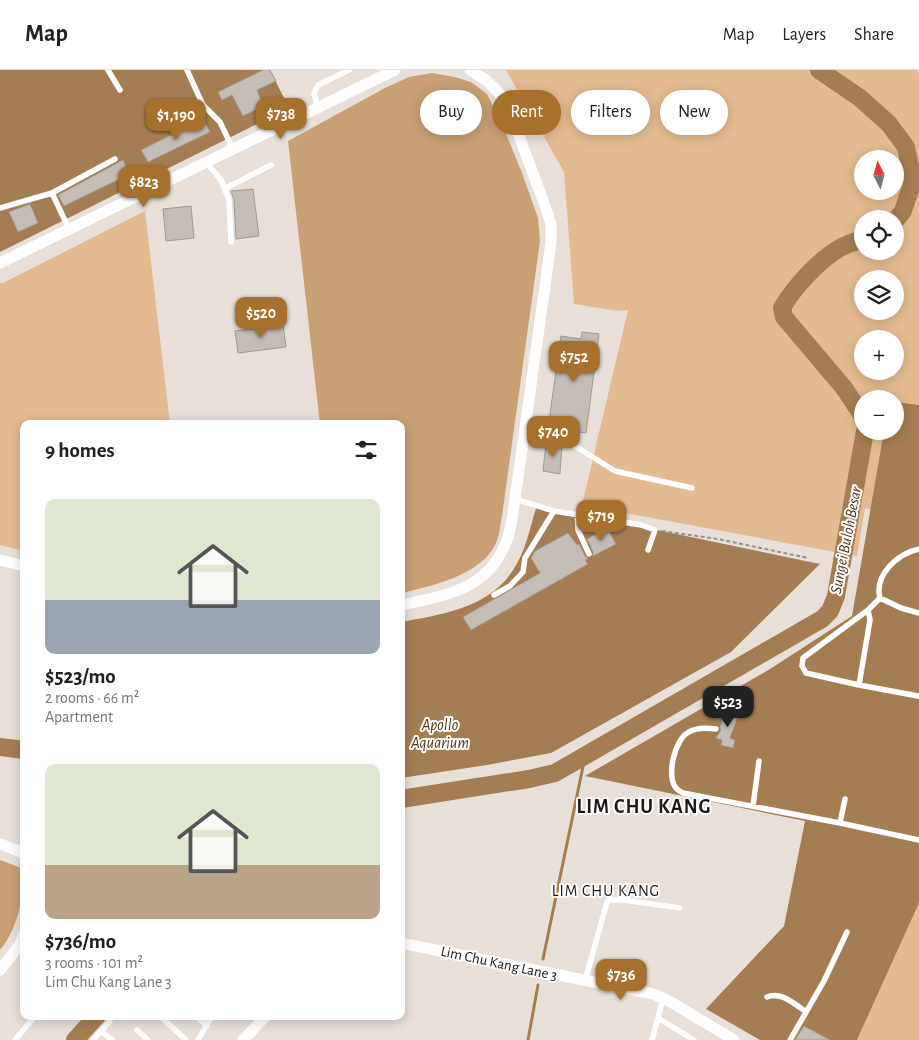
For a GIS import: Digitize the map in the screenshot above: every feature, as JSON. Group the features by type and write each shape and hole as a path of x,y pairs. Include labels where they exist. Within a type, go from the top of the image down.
{"street":[{"path":"0,263 395,70"},
{"path":"405,605 465,588 482,577 495,564 504,550 509,534 515,499 551,242 551,224 509,109 498,92 486,80 470,70"},
{"path":"0,560 20,565"},
{"path":"0,844 20,852"},
{"path":"0,970 20,944"},
{"name":"Lim Chu Kang Lane 3","path":"405,944 653,994 734,1040"},
{"path":"242,1040 262,1020"}],"lane":[{"path":"108,70 120,90"},
{"path":"187,70 203,105 220,122 233,149"},
{"path":"318,108 314,94 318,85 349,70"},
{"path":"0,208 52,194 115,159"},
{"path":"206,162 221,180 229,200 231,242"},
{"path":"224,190 271,165"},
{"path":"52,194 69,229"},
{"path":"524,432 562,438 615,471 692,488"},
{"path":"515,499 554,511 641,525 655,530 648,550"},
{"path":"494,595 510,586 522,572 526,558 554,511"},
{"path":"578,515 578,530 589,554"},
{"path":"880,598 878,589 884,572 898,558 919,549"},
{"path":"880,598 868,610 803,658 802,666 806,673 859,685 919,695"},
{"path":"880,598 901,608 919,613"},
{"path":"859,685 870,620 868,610"},
{"path":"716,729 693,730 683,736 674,755 672,766 673,783 677,789 684,793 919,840"},
{"path":"753,806 759,761"},
{"path":"840,823 845,799"},
{"path":"585,981 609,900 680,908"},
{"path":"790,1040 824,981 847,932"},
{"path":"767,997 780,995 805,1011"},
{"path":"652,1040 663,999"},
{"path":"658,1018 694,1040"},
{"path":"15,1040 32,1020"},
{"path":"164,1020 186,1040"},
{"path":"200,1020 207,1026"},
{"path":"198,1040 210,1020"},
{"path":"93,1040 110,1021"},
{"path":"101,1030 112,1040"},
{"path":"137,1030 148,1040"}],"path":[{"path":"655,530 718,539 808,558"}],"shaded area":[{"path":"506,70 917,70 919,73 919,521 865,508 857,556 582,505 628,310 618,311 574,304 564,172 543,135 561,135 561,90 517,90"},
{"path":"432,73 471,82 482,90 420,90 420,135 482,135 482,90 487,94 492,104 492,135 506,135 538,218 540,241 502,516 496,543 480,563 468,571 441,583 405,592 405,420 320,420 288,141 409,77"},
{"path":"145,211 170,420 20,420 20,550 0,545 0,283"},
{"path":"0,860 20,868 20,906 16,922 0,950"},
{"path":"919,903 919,1040 857,1040"}],"water":[{"path":"0,70 270,70 289,108 0,252"},
{"path":"904,403 919,405 919,903 857,1040 760,1040 706,1009 784,926 805,821 585,776 770,669 852,616 882,440 904,440"},
{"name":"Apollo Aquarium","path":"537,505 820,564 731,652 551,753 405,777 405,621 463,608 491,593 503,583 513,570 524,547"}],"building":[{"path":"263,70 270,70 276,81 257,90 263,106 243,116 232,95 222,100 218,92"},
{"path":"203,119 210,132 148,162 141,150"},
{"path":"123,160 130,174 64,206 58,195"},
{"path":"253,189 259,236 236,239 234,200 231,191"},
{"path":"30,204 38,223 18,232 9,212"},
{"path":"191,206 194,238 166,241 163,209"},
{"path":"283,325 286,347 238,353 235,331"},
{"path":"582,332 599,334 586,433 548,428 561,336 581,339"},
{"path":"546,443 562,445 560,474 543,471"},
{"path":"607,528 616,544 593,556 587,539"},
{"path":"568,533 577,545 579,544 588,559 585,560 588,564 471,630 463,617 540,573 531,558 535,551"},
{"path":"726,709 739,713 730,738 735,740 733,748 721,745 722,740 716,738 721,730 720,727"},
{"path":"804,1026 830,1040 795,1040"}],"waterway":[{"name":"Sungei Buloh Besar","path":"819,70 860,98 889,124 906,147 913,181 903,210"},
{"name":"Sungei Buloh Besar","path":"854,242 840,248 824,259 800,283 782,308 784,317 844,388 854,403"},
{"name":"Sungei Buloh Besar","path":"405,798 529,779 555,773 822,619 830,611 836,596 863,440"},
{"path":"0,747 20,750"},
{"path":"543,959 585,757"},
{"path":"528,1040 538,985"},
{"name":"Sungei Buloh Besar","path":"75,1040 93,1020"}],"district":[{"name":"LIM CHU KANG","path":"644,806"},
{"name":"LIM CHU KANG","path":"606,890"}]}
